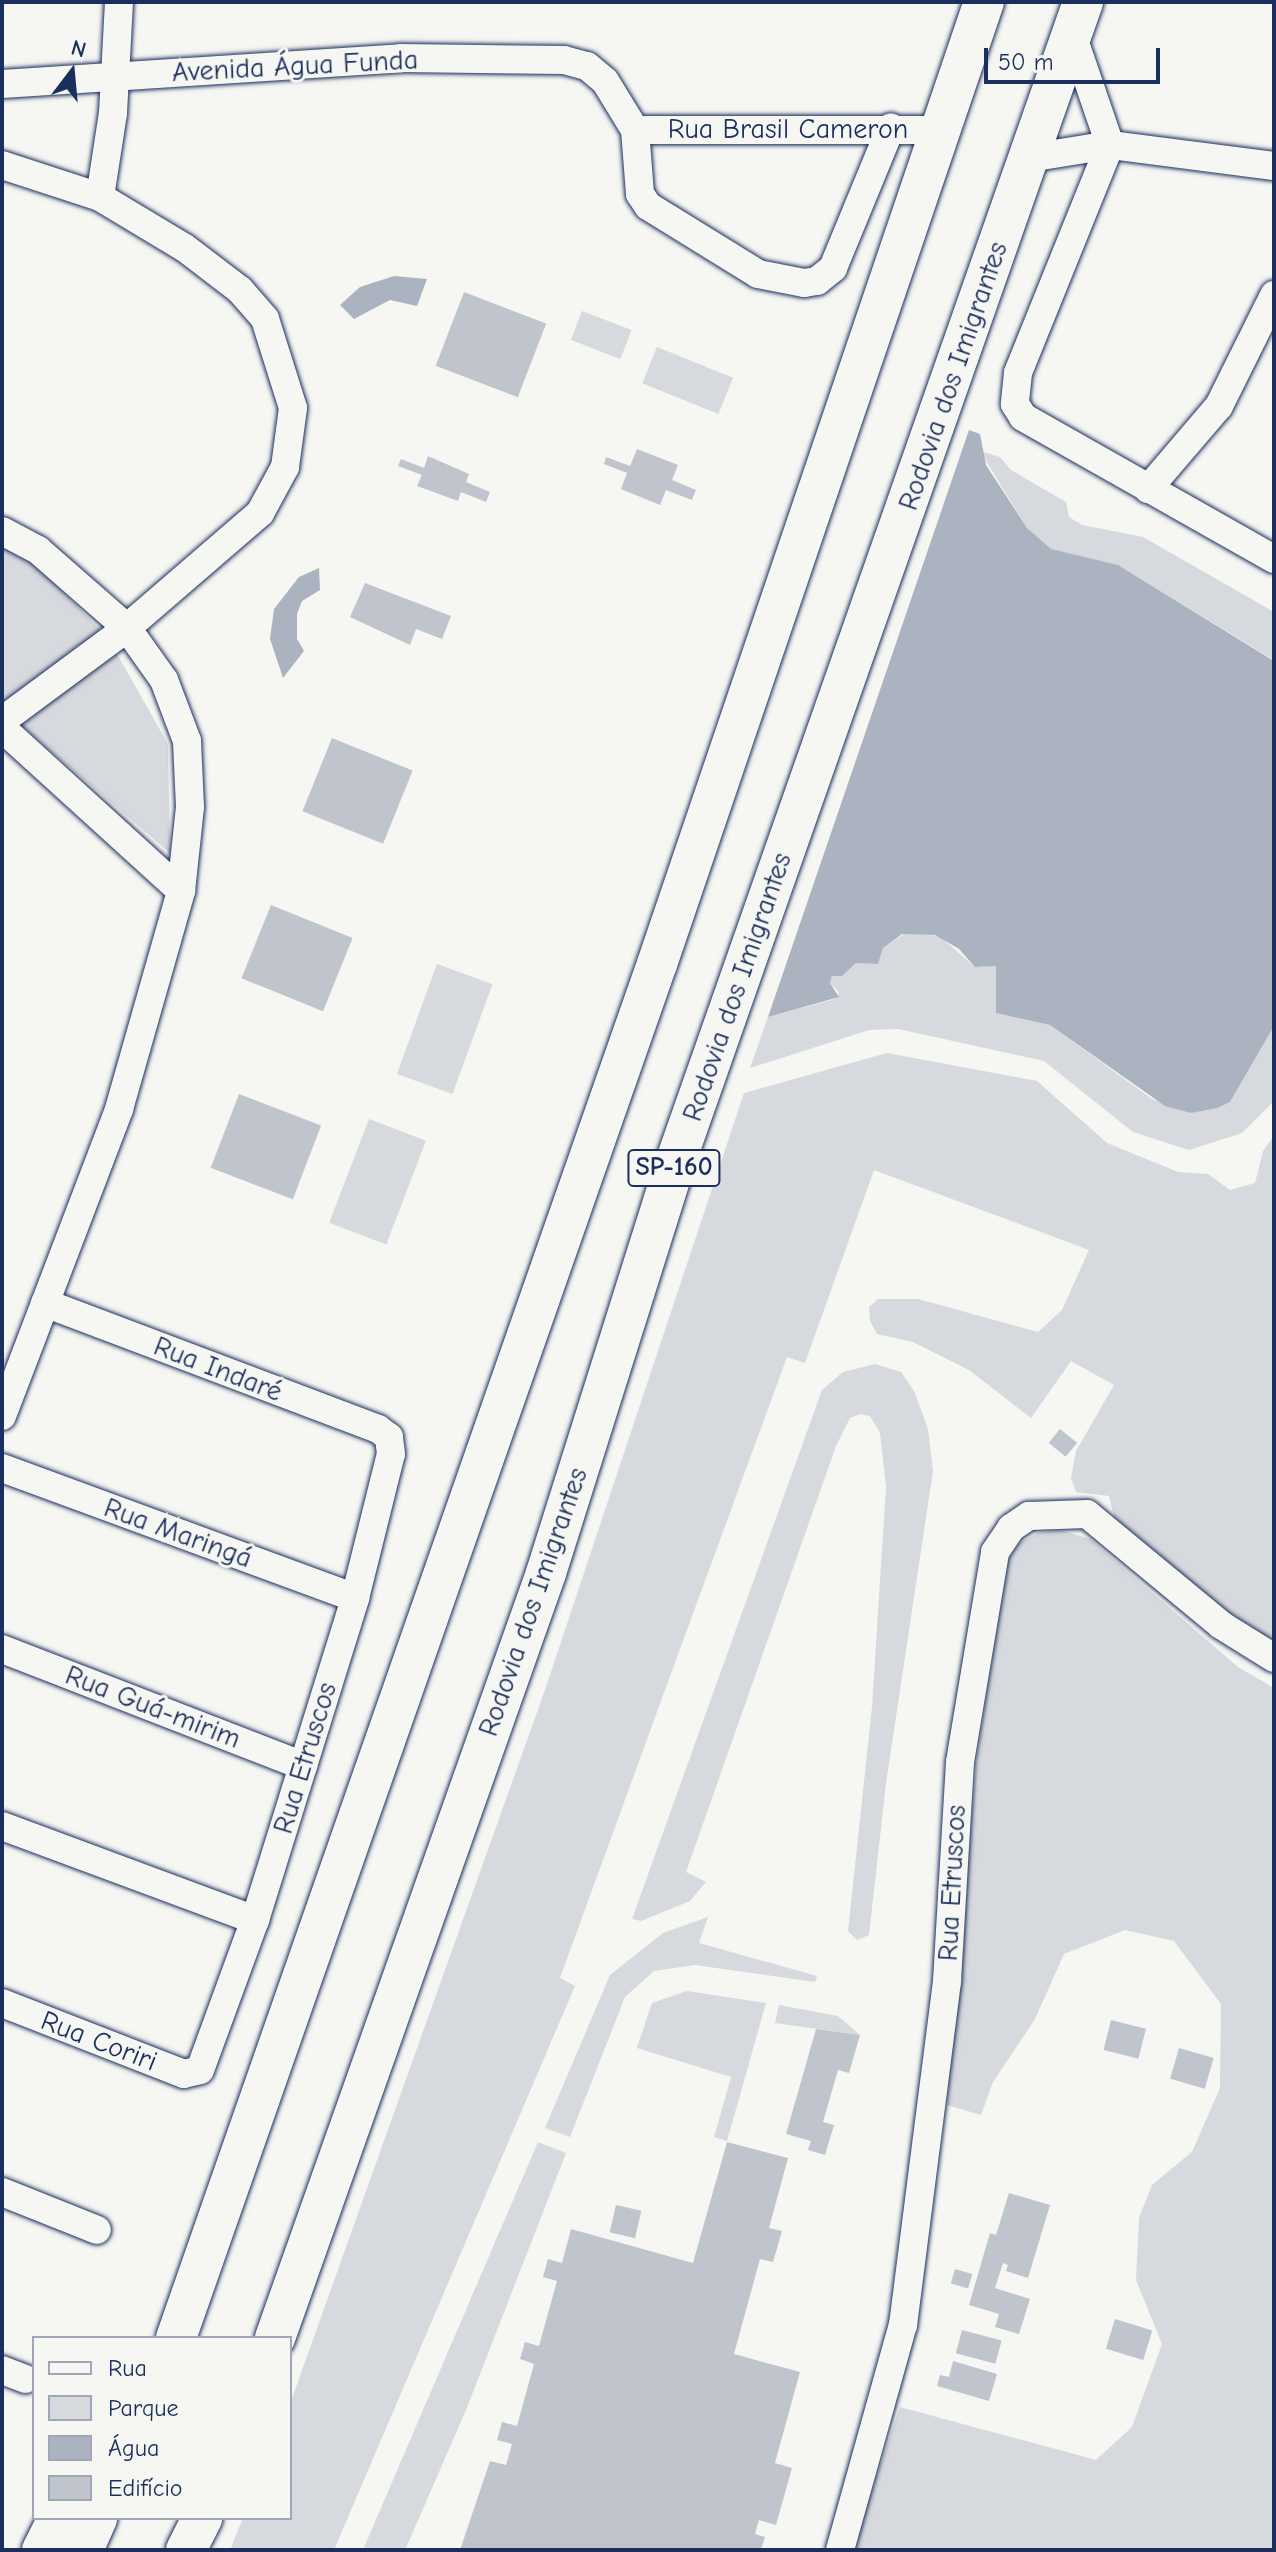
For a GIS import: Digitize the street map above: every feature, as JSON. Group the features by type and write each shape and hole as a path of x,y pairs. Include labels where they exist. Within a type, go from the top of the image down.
{"highway":[{"name":"SP-160","path":"177,2336 657,964 984,2"},
{"name":"Rodovia dos Imigrantes","path":"276,2336 546,1573 673,1169 1078,18"},
{"path":"155,2336 220,2214"},
{"path":"42,2550 57,2520"},
{"path":"83,2550 96,2520"},
{"path":"186,2550 204,2520"},
{"path":"196,2550 204,2520"}],"street":[{"path":"100,197 115,76 119,2"},
{"path":"1078,18 1110,145 1018,373 1015,404 1023,417 1274,559"},
{"name":"Avenida Água Funda","path":"2,84 401,58 564,60 587,66 605,81 635,130"},
{"path":"635,130 640,194 648,206 758,274 804,283 817,281 833,268 891,127"},
{"name":"Rua Brasil Cameron","path":"635,130 891,127 940,130"},
{"path":"1029,158 1110,145 1274,166"},
{"path":"2,165 100,197 185,248 240,290 265,319 281,356 293,408 285,467 260,513 127,628 2,721"},
{"path":"1148,489 1219,406 1274,295"},
{"path":"2,531 38,550 127,628 164,680 187,741 190,807 181,891 119,1109 2,1416"},
{"path":"2,728 181,891"},
{"name":"Rua Indaré","path":"45,1303 389,1437"},
{"name":"Rua Etruscos","path":"196,2073 255,1920 355,1598 391,1454 389,1437"},
{"name":"Rua Maringá","path":"2,1468 355,1598"},
{"name":"Rua Etruscos","path":"840,2550 903,2325 947,1981 960,1762 995,1552 1011,1528 1029,1516 1087,1514 1221,1625 1274,1658"},
{"name":"Rua Guá-mirim","path":"2,1649 303,1766"},
{"path":"2,1826 255,1920"},
{"name":"Rua Coriri","path":"2,2003 184,2074 196,2073"},
{"path":"2,2192 97,2230"}],"green space":[{"path":"582,311 631,330 620,359 571,340"},
{"path":"657,347 733,378 718,414 642,383"},
{"path":"980,451 1000,457 1011,470 1066,502 1069,517 1082,525 1143,537 1274,612 1274,660 1118,565 1051,550 1027,528"},
{"path":"2,541 15,543 108,638 168,744 170,853 10,716 2,700"},
{"path":"905,933 939,936 975,967 996,966 996,1013 1050,1025 1152,1099 1191,1113 1230,1102 1274,1026 1274,1101 1242,1133 1189,1150 1133,1132 1044,1061 898,1029 869,1030 750,1068 768,1017 835,999 839,992 830,983 832,976 843,975 856,963 878,964 883,948"},
{"path":"437,964 492,984 452,1094 397,1074"},
{"path":"887,1053 1037,1081 1107,1143 1178,1172 1208,1174 1230,1190 1255,1183 1263,1151 1274,1136 1274,1646 1117,1529 1109,1496 1076,1492 1071,1478 1076,1451 1114,1385 1071,1361 1031,1418 969,1370 913,1342 877,1334 870,1321 869,1307 878,1299 918,1299 1038,1332 1062,1310 1089,1250 874,1170 805,1363 787,1357 669,1679 560,1978 575,1986 334,2550 230,2550 242,2520 292,2520 292,2398 545,1690 744,1093"},
{"path":"369,1119 426,1141 386,1244 329,1223"},
{"path":"875,1364 901,1372 914,1391 928,1429 933,1471 886,1783 869,1935 857,1940 848,1931 872,1707 886,1487 880,1433 870,1416 860,1414 850,1418 836,1446 686,1872 706,1882 690,1901 641,1921 632,1919 822,1390 843,1372"},
{"path":"1060,1530 1090,1539 1238,1667 1274,1688 1274,2550 852,2550 900,2407 1096,2460 1132,2427 1162,2344 1136,2280 1139,2218 1152,2185 1192,2152 1220,2088 1221,2004 1174,1941 1125,1930 1064,1954 1035,2019 993,2082 981,2115 947,2105 977,1756 1008,1560 1019,1543 1038,1533"},
{"path":"708,1917 699,1943 817,1976 815,1982 695,1965 654,1971 625,1997 570,2137 545,2128 610,1975 663,1933"},
{"path":"687,1991 766,2003 727,2141 714,2137 731,2077 637,2048 652,2003"},
{"path":"779,2005 838,2016 860,2035 775,2023"},
{"path":"538,2142 566,2153 466,2410 405,2550 363,2550"}],"water":[{"path":"394,276 427,279 417,306 390,300 354,319 340,305 360,287"},
{"path":"969,430 980,434 986,465 1027,528 1051,549 1118,565 1274,661 1274,1026 1230,1102 1217,1108 1191,1113 1165,1106 1050,1025 996,1013 996,966 975,967 959,949 935,935 902,934 883,948 878,964 856,963 842,976 832,976 830,983 839,997 768,1017"},
{"path":"319,568 320,590 302,601 297,614 297,639 304,651 283,678 270,639 274,609 299,577"}],"building":[{"path":"464,292 546,324 518,397 436,366"},
{"path":"637,449 678,465 672,480 696,490 692,500 666,490 660,505 621,489 627,473 604,464 606,457 630,466"},
{"path":"428,456 469,474 466,482 490,492 486,502 461,492 458,501 417,486 422,475 398,466 401,459 424,468"},
{"path":"365,583 451,616 442,639 416,629 410,645 350,617"},
{"path":"332,738 413,771 383,844 302,811"},
{"path":"271,905 353,938 323,1011 241,978"},
{"path":"239,1094 321,1126 293,1199 211,1168"},
{"path":"1060,1429 1077,1443 1066,1457 1049,1443"},
{"path":"1111,2020 1146,2029 1138,2059 1104,2050"},
{"path":"816,2029 860,2035 849,2073 838,2070 823,2122 834,2125 825,2155 808,2150 811,2141 786,2134"},
{"path":"1179,2048 1214,2058 1205,2089 1170,2079"},
{"path":"727,2142 788,2158 769,2228 782,2231 773,2262 760,2259 734,2354 800,2372 775,2463 792,2468 776,2525 759,2520 755,2534 765,2537 761,2550 460,2550 490,2461 506,2465 512,2444 497,2440 502,2422 517,2426 534,2364 520,2359 525,2342 539,2346 557,2281 543,2277 548,2259 562,2263 571,2229 693,2263"},
{"path":"1009,2193 1050,2205 1028,2278 1006,2271 1008,2265 1003,2263 995,2288 1030,2299 1019,2334 995,2327 999,2314 969,2305 990,2233 996,2235"},
{"path":"616,2205 641,2211 635,2238 610,2232"},
{"path":"955,2269 972,2274 968,2288 951,2283"},
{"path":"1115,2319 1152,2330 1143,2360 1106,2349"},
{"path":"962,2330 1002,2341 995,2364 956,2353"},
{"path":"953,2361 997,2374 989,2401 937,2386 940,2375 949,2377"}]}
